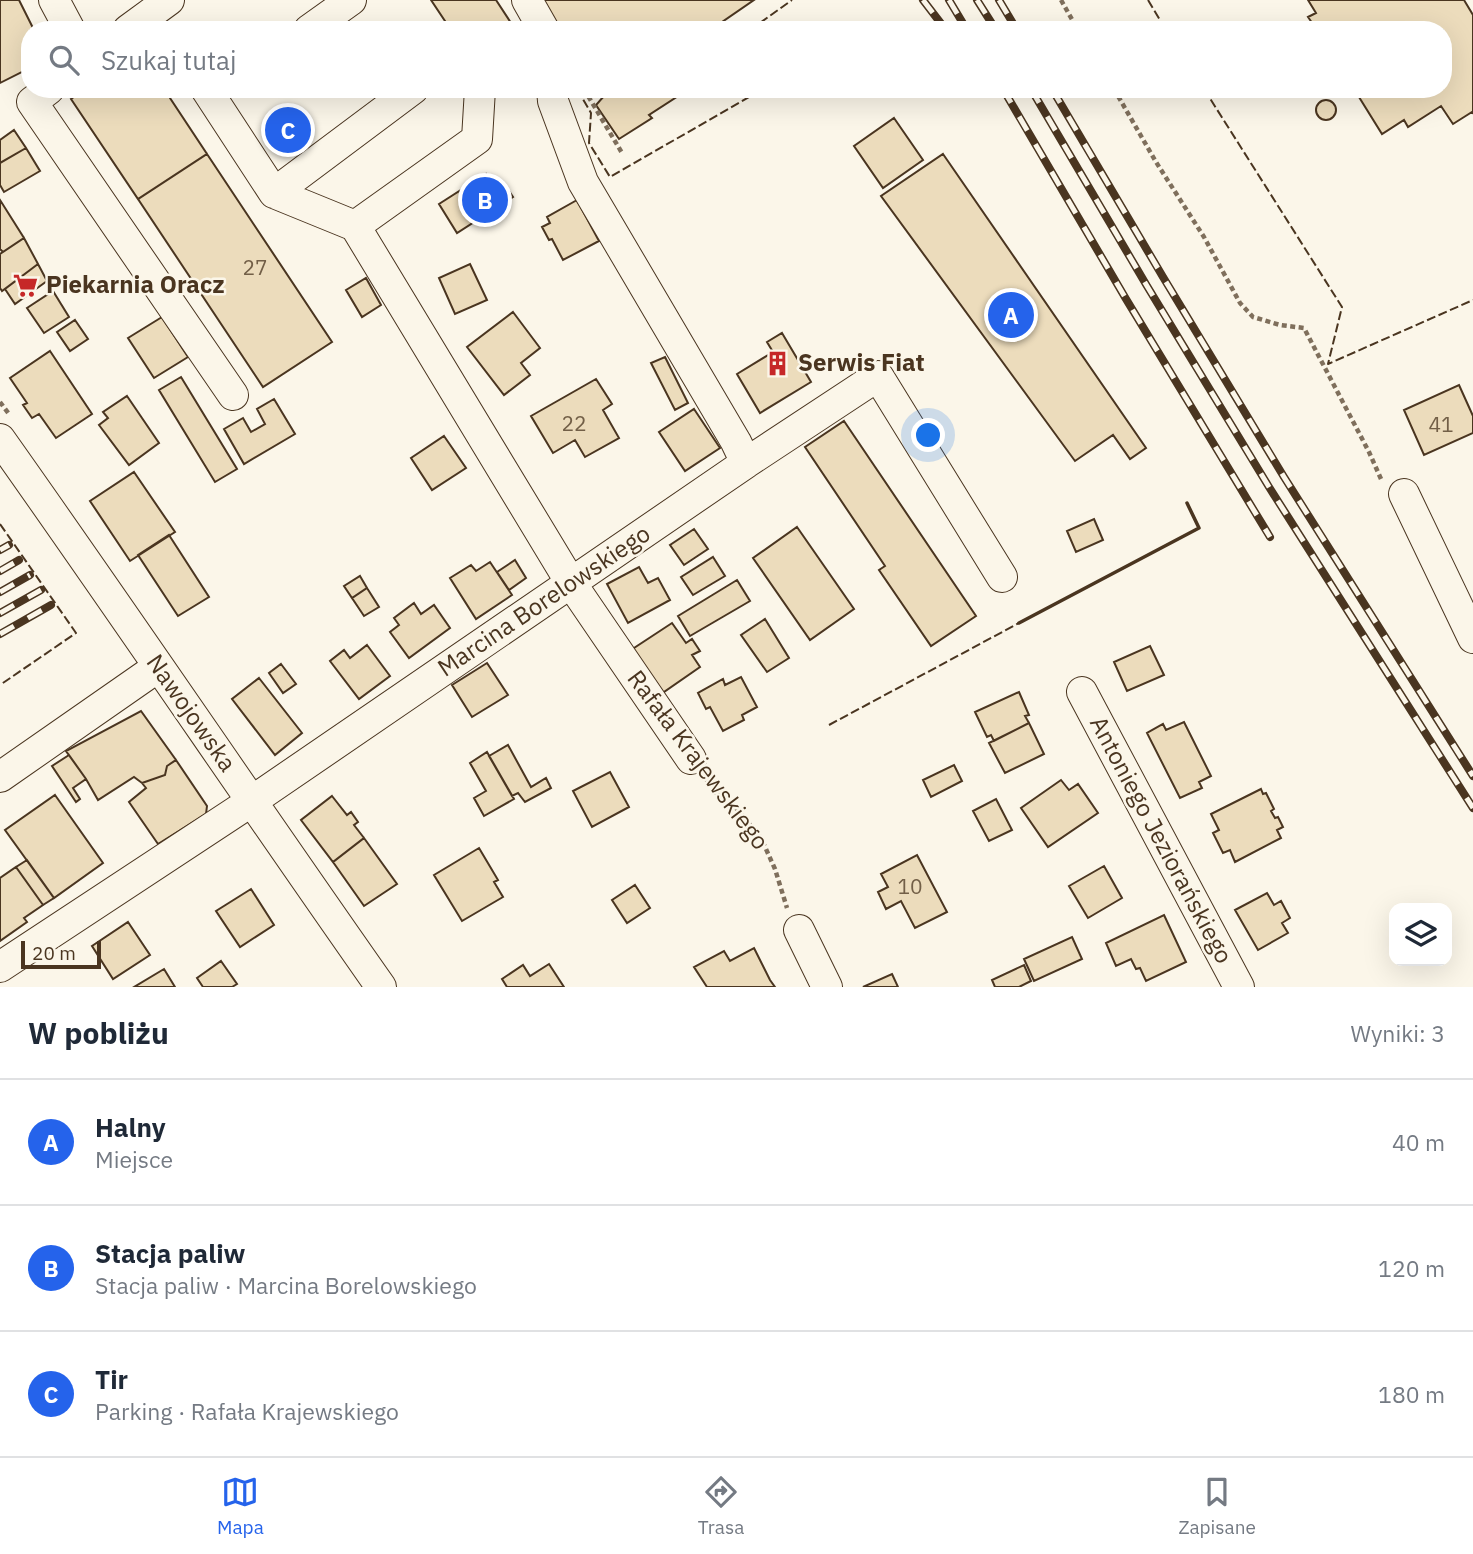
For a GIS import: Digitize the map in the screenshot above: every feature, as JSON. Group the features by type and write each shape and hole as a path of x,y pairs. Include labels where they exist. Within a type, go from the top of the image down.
{"street":[{"path":"54,0 65,21"},
{"path":"322,21 351,0"},
{"path":"527,0 539,21"},
{"path":"147,21 166,12"},
{"path":"37,98 32,102 233,395"},
{"path":"218,98 274,193 355,226 477,139 479,98"},
{"path":"274,193 401,98"},
{"path":"547,98 583,182 746,463"},
{"name":"Rafała Krajewskiego","path":"355,226 571,583 691,759"},
{"name":"Marcina Borelowskiego","path":"0,967 252,801 746,463 878,376 1002,576"},
{"name":"Nawojowska","path":"0,439 382,987"},
{"path":"1404,494 1473,638"},
{"path":"0,777 158,667"},
{"name":"Antoniego Jeziorańskiego","path":"1082,692 1239,987"},
{"path":"799,930 827,987"}],"path":[{"path":"1060,0 1073,21"},
{"path":"589,98 622,153"},
{"path":"1119,98 1156,162 1205,237 1240,303 1253,317 1280,326 1304,328 1369,452 1388,495 1392,497 1404,494"},
{"name":"Rafała Krajewskiego","path":"691,759 717,794 736,808 761,838 775,869 789,914 799,930"}],"building":[{"path":"0,0 19,0 30,21 21,21 21,72 0,83"},
{"path":"431,0 496,0 510,21 445,21"},
{"path":"540,0 754,0 724,21 554,21"},
{"path":"1308,0 1464,0 1473,15 1473,113 1453,124 1441,106 1408,127 1404,120 1382,134 1360,98 1452,98 1452,21 1311,21 1308,17 1316,13"},
{"path":"170,98 207,154 138,199 71,99"},
{"path":"602,98 675,98 649,115 652,118 619,139 596,105"},
{"path":"1326,100 1333,103 1336,110 1333,117 1326,120 1319,117 1316,110 1319,103"},
{"path":"894,118 923,160 883,188 854,146"},
{"path":"14,130 26,148 0,163 0,140"},
{"path":"26,148 40,171 4,192 0,185 0,163"},
{"path":"207,154 332,342 263,387 138,199"},
{"path":"943,154 1146,448 1130,459 1113,435 1075,461 881,196"},
{"path":"486,174 494,187 503,182 513,197 457,233 439,204"},
{"path":"0,200 24,238 3,252 0,249"},
{"path":"577,200 599,241 563,260 542,227 550,223 547,217"},
{"path":"24,238 38,264 2,291 0,254"},
{"name":"Piekarnia Oracz","path":"38,264 47,281 15,304 5,289"},
{"path":"470,264 487,300 455,314 439,278"},
{"path":"366,278 381,305 362,317 346,290"},
{"path":"53,291 69,317 44,333 27,308"},
{"path":"513,312 540,348 521,363 530,375 504,395 467,347"},
{"path":"162,317 188,357 154,378 128,338"},
{"path":"75,320 88,339 70,351 57,332"},
{"name":"Serwis Fiat","path":"782,333 811,382 760,413 737,374 773,352 767,342"},
{"path":"50,351 92,414 56,438 39,414 32,418 23,405 27,403 10,378"},
{"path":"665,357 688,403 675,410 651,363"},
{"path":"181,377 237,469 215,482 159,390"},
{"path":"596,379 612,404 603,410 619,438 585,457 575,440 553,453 531,416"},
{"path":"1459,385 1473,416 1473,433 1424,455 1404,410"},
{"path":"127,396 159,443 129,465 99,425 108,418 103,412"},
{"path":"274,399 295,434 244,464 224,429 243,418 251,432 265,424 257,409"},
{"path":"694,409 720,448 685,471 659,432"},
{"path":"844,421 976,616 931,646 879,570 885,566 805,447"},
{"path":"444,436 466,468 432,490 411,458"},
{"path":"134,472 175,532 130,561 90,501"},
{"path":"1094,519 1103,540 1076,552 1067,531"},
{"path":"797,527 854,609 810,640 753,558"},
{"path":"694,529 708,549 684,565 670,545"},
{"path":"169,535 209,597 178,616 138,555"},
{"path":"713,557 725,576 693,595 681,577"},
{"path":"515,560 526,578 509,590 497,572"},
{"path":"490,562 512,595 476,619 450,578 471,565 476,571"},
{"path":"639,567 648,583 658,578 670,600 628,623 607,584"},
{"path":"360,576 367,588 352,598 344,586"},
{"path":"737,580 750,601 690,636 678,616"},
{"path":"367,588 379,607 364,616 352,598"},
{"path":"414,603 421,614 434,605 450,628 409,658 390,632 399,625 394,618"},
{"path":"765,619 789,658 767,672 741,635"},
{"path":"672,623 686,643 692,639 700,651 692,655 700,667 661,694 631,650"},
{"path":"367,645 390,676 359,699 330,661 344,650 350,658"},
{"path":"1150,646 1164,675 1127,691 1114,662"},
{"path":"487,663 508,695 472,717 452,685"},
{"path":"281,664 296,684 283,693 269,673"},
{"path":"741,677 757,707 742,715 744,720 723,731 710,707 706,709 698,693 723,679 725,685"},
{"path":"259,678 302,733 275,755 232,699"},
{"path":"1019,692 1029,715 1025,716 1029,723 994,741 991,735 987,737 975,712"},
{"path":"141,711 176,760 167,766 165,775 142,783 134,777 98,800 66,751"},
{"path":"1184,722 1211,776 1199,782 1202,788 1180,798 1147,733 1163,724 1166,730"},
{"path":"1029,723 1044,754 1005,773 989,743"},
{"path":"508,745 531,787 546,778 551,788 525,802 518,793 512,796 489,756"},
{"path":"487,752 514,799 484,816 474,798 486,791 470,763"},
{"path":"69,755 86,779 73,788 80,799 76,802 52,766"},
{"path":"176,760 207,806 206,814 158,844 129,802 146,788 142,783 165,775 167,766"},
{"path":"954,765 962,781 931,797 923,780"},
{"path":"610,772 629,807 592,827 573,791"},
{"path":"1061,780 1069,790 1078,784 1098,813 1048,847 1021,808"},
{"path":"1261,789 1274,809 1271,811 1275,818 1278,817 1283,827 1277,830 1281,838 1235,862 1230,850 1223,853 1213,833 1219,830 1211,814"},
{"path":"55,795 103,863 54,898 5,830"},
{"path":"332,796 347,815 351,812 358,822 354,825 364,838 333,862 301,820"},
{"path":"996,799 1012,830 989,841 973,811"},
{"path":"364,838 397,884 364,906 333,862"},
{"path":"479,848 498,880 494,882 503,897 462,921 434,875"},
{"path":"917,855 947,912 915,928 901,901 886,909 878,892 888,887 881,874"},
{"path":"27,860 54,898 43,905 16,867"},
{"path":"1104,866 1122,898 1088,918 1069,886"},
{"path":"16,867 43,905 24,918 27,922 0,941 0,878"},
{"path":"635,885 650,908 627,923 612,900"},
{"path":"251,889 274,925 240,947 216,911"},
{"path":"1267,893 1274,905 1281,901 1290,918 1282,923 1288,933 1258,950 1235,910"},
{"path":"1164,915 1186,962 1146,981 1140,968 1136,969 1131,959 1116,966 1106,943"},
{"path":"128,922 150,955 113,979 92,946"},
{"path":"1072,937 1082,959 1034,981 1024,959"},
{"path":"754,948 775,987 707,987 694,967 724,951 730,961"},
{"path":"221,961 237,984 232,987 203,987 197,978"},
{"path":"549,964 564,987 507,987 502,979 523,965 530,976"},
{"path":"1024,965 1031,981 1019,987 995,987 992,980"},
{"path":"164,969 175,987 134,987"},
{"path":"892,974 898,987 863,987"}],"railway":[{"path":"923,0 939,21"},
{"path":"949,0 962,21"},
{"path":"977,0 990,21"},
{"path":"999,0 1012,21"},
{"path":"1008,98 1270,537"},
{"path":"1036,98 1269,487 1473,808"},
{"path":"1057,98 1284,477 1473,776"},
{"path":"0,550 9,545"},
{"path":"0,571 19,560"},
{"path":"0,592 30,575"},
{"path":"0,613 41,590"},
{"path":"0,634 51,605"}],"fence":[{"path":"763,21 792,0"},
{"path":"1148,0 1161,21"},
{"path":"582,98 591,113 589,143 610,177 747,98"},
{"path":"1210,98 1342,307 1328,364 1473,300"},
{"path":"0,524 76,633 0,685"},
{"path":"829,725 1019,623"}],"wall":[{"path":"1019,623 1199,528 1187,503"}],"place":[{"name":"Tir","path":"288,130"},
{"name":"Stacja paliw","path":"485,200"},
{"name":"Piekarnia Oracz","path":"26,285"},
{"name":"Halny","path":"1011,315"},
{"name":"Serwis Fiat","path":"778,363"}]}
